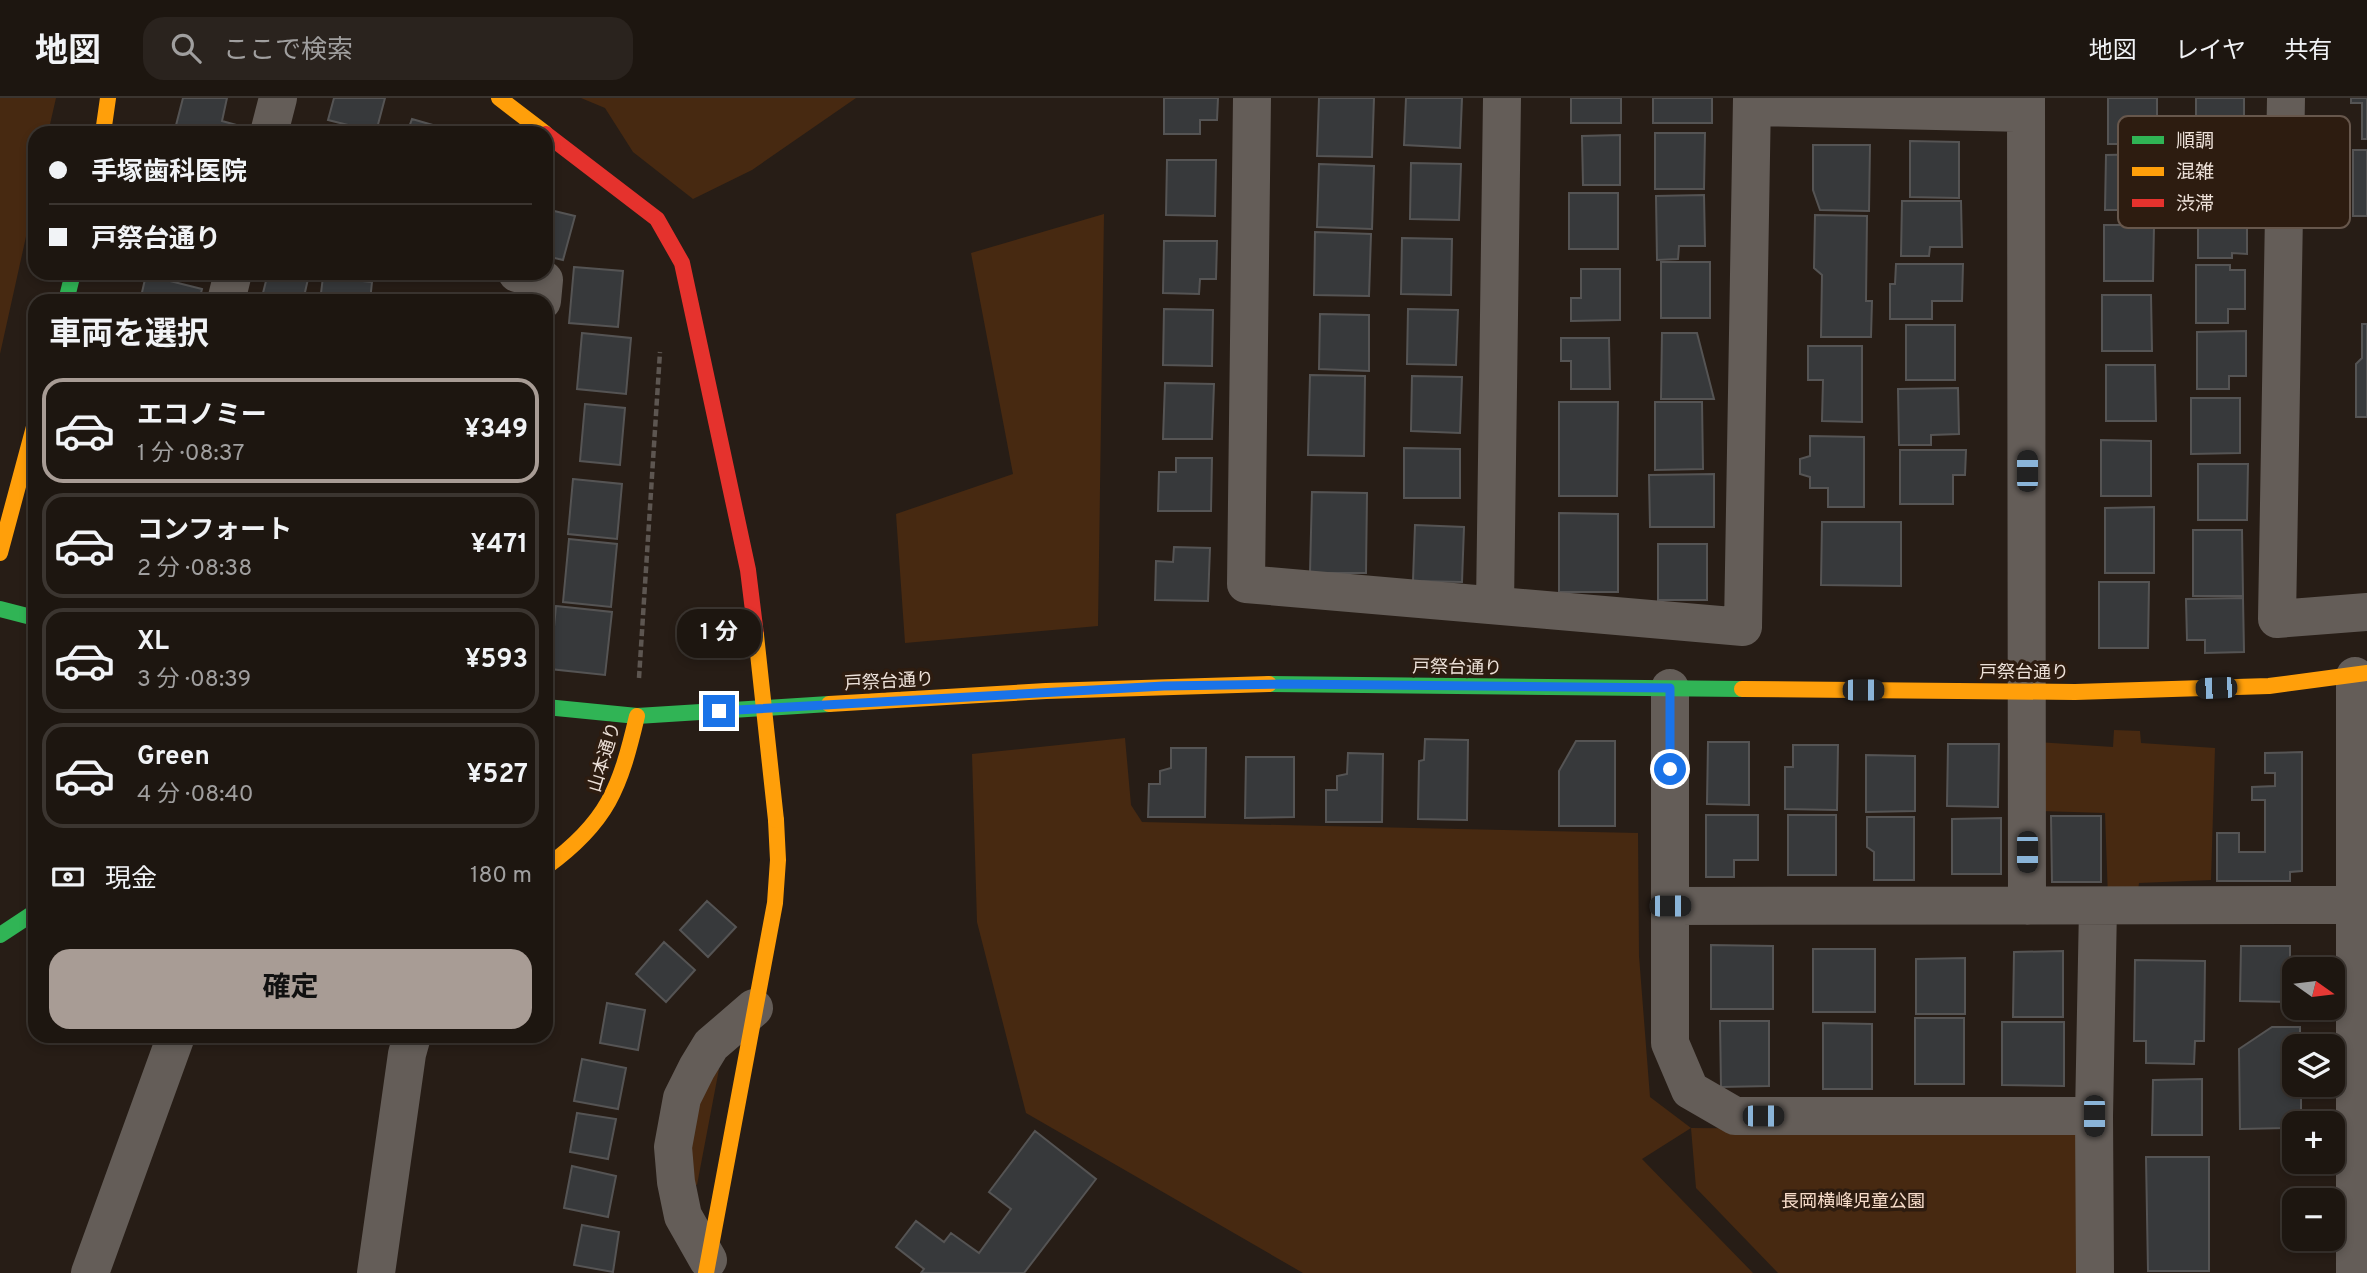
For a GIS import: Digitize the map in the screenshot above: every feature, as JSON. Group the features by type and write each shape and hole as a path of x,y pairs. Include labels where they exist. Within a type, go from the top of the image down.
{"street":[{"path":"104,126 108,98"},
{"path":"271,126 278,98"},
{"path":"499,98 535,126"},
{"path":"1252,98 1246,584 1743,627 1752,102 2026,105 2027,906"},
{"path":"1495,605 1502,98"},
{"path":"2286,98 2286,116"},
{"path":"553,140 657,219 682,263 748,570 776,820 778,860 775,903 707,1267"},
{"path":"2284,228 2277,619 2367,612"},
{"path":"0,553 28,449"},
{"path":"0,609 28,616"},
{"path":"2355,1273 2361,906 2361,674"},
{"name":"戸祭台通り","path":"553,709 637,716 1164,686 1298,684 2027,691 2269,686 2361,674"},
{"path":"1670,688 1670,1044 1690,1090 1735,1116 2094,1116"},
{"name":"山本通り","path":"553,862 591,831 607,810 618,789 637,716"},
{"path":"1670,906 2361,906"},
{"path":"2095,1273 2094,1116 2098,907"},
{"path":"0,935 28,917"},
{"path":"707,1267 683,1216 673,1147 682,1098 697,1068 711,1045 754,1008"},
{"path":"90,1273 173,1043"},
{"path":"376,1273 410,1043"}],"path":[{"path":"637,716 660,345"}],"green space":[{"path":"0,98 56,98 50,126 28,126 28,228 0,354"},
{"path":"581,98 856,98 752,170 693,199 633,152 605,108"},
{"path":"1104,214 1098,626 905,643 896,514 1013,474 971,253"},
{"path":"2114,730 2140,731 2141,743 2215,748 2211,880 2139,883 2137,898 2108,898 2105,813 2012,810 2037,742 2113,747"},
{"path":"1125,738 1131,805 1142,822 1638,833 1639,956 1650,1097 1691,1128 1642,1159 1753,1273 1303,1273 1026,1113 977,922 972,754"},
{"path":"714,1068 719,1069 697,1185 693,1184 690,1141 694,1111"},
{"name":"長岡横峰児童公園","path":"1691,1128 2086,1131 2086,1273 1778,1273 1696,1188"}],"building":[{"path":"183,98 227,98 222,121 240,126 176,126"},
{"path":"334,98 385,98 378,126 352,126 328,120"},
{"path":"1164,98 1218,98 1217,120 1200,120 1200,134 1164,134"},
{"path":"1319,98 1374,98 1372,157 1317,156"},
{"path":"1406,98 1462,98 1460,148 1404,145"},
{"path":"1571,98 1621,98 1621,123 1571,123"},
{"path":"1653,98 1712,98 1712,123 1653,123"},
{"path":"2108,98 2157,98 2157,116 2118,116 2118,144 2108,144"},
{"path":"2196,98 2244,98 2244,116 2196,116"},
{"path":"2351,98 2367,98 2367,139 2362,139 2362,103 2351,103"},
{"path":"412,119 436,126 410,126"},
{"path":"1655,133 1705,133 1704,189 1655,189"},
{"path":"1620,135 1620,185 1583,185 1582,136"},
{"path":"1910,141 1959,142 1959,198 1910,197"},
{"path":"1813,145 1870,145 1869,211 1820,210 1813,190"},
{"path":"2353,150 2367,150 2367,216 2353,216"},
{"path":"2106,155 2118,155 2118,210 2105,210"},
{"path":"1167,160 1216,160 1215,216 1166,215"},
{"path":"1411,163 1461,164 1459,220 1410,219"},
{"path":"1319,164 1374,166 1372,229 1317,227"},
{"path":"1569,193 1618,193 1618,249 1569,249"},
{"path":"1704,195 1705,246 1679,246 1678,259 1657,260 1656,196"},
{"path":"1902,201 1961,201 1962,247 1930,247 1929,256 1901,256"},
{"path":"553,211 575,216 563,260 553,258"},
{"path":"1815,215 1867,216 1866,301 1872,301 1871,337 1821,337 1822,275 1814,268"},
{"path":"2104,225 2118,225 2118,228 2154,228 2153,281 2104,281"},
{"path":"2198,228 2247,228 2247,254 2232,253 2232,258 2198,258"},
{"path":"1315,232 1371,234 1369,296 1314,295"},
{"path":"1402,238 1452,239 1451,295 1401,294"},
{"path":"1164,241 1217,241 1216,279 1200,279 1199,294 1163,293"},
{"path":"1661,262 1710,262 1710,318 1661,318"},
{"path":"1896,264 1963,264 1962,301 1932,301 1932,319 1890,319 1890,284 1895,284"},
{"path":"2196,265 2230,265 2230,270 2245,270 2245,309 2228,309 2228,323 2196,323"},
{"path":"574,267 623,271 618,327 569,323"},
{"path":"1581,269 1620,269 1620,320 1571,321 1571,298 1581,298"},
{"path":"145,280 166,280 202,289 201,294 142,294"},
{"path":"266,280 308,280 305,294 263,294"},
{"path":"323,280 372,282 371,294 321,294"},
{"path":"2102,295 2151,295 2152,351 2102,351"},
{"path":"1164,309 1213,310 1212,366 1163,365"},
{"path":"1408,309 1458,310 1456,365 1407,364"},
{"path":"1320,314 1369,315 1369,371 1319,369"},
{"path":"2362,324 2367,324 2367,417 2356,417 2356,364 2362,358"},
{"path":"1906,325 1955,325 1955,380 1906,380"},
{"path":"2246,331 2246,376 2229,376 2229,389 2197,389 2197,332"},
{"path":"582,333 631,338 626,394 577,389"},
{"path":"1662,333 1697,333 1714,399 1661,399"},
{"path":"1561,338 1609,338 1610,389 1571,389 1571,361 1561,361"},
{"path":"1808,346 1862,346 1862,422 1822,421 1823,380 1808,380"},
{"path":"2106,365 2155,365 2156,421 2106,421"},
{"path":"1310,375 1365,376 1364,456 1308,455"},
{"path":"1412,376 1462,377 1460,433 1411,431"},
{"path":"1165,383 1214,384 1212,439 1163,439"},
{"path":"1958,388 1959,434 1931,435 1931,445 1899,445 1898,389"},
{"path":"2191,398 2240,398 2240,453 2191,454"},
{"path":"1559,402 1618,402 1617,496 1559,496"},
{"path":"1655,402 1702,402 1703,469 1655,470"},
{"path":"585,404 625,408 620,465 580,461"},
{"path":"1810,436 1864,437 1864,507 1828,507 1828,488 1810,488 1810,477 1800,474 1800,459 1810,456"},
{"path":"2101,440 2151,441 2151,496 2101,496"},
{"path":"1404,448 1460,449 1460,498 1404,498"},
{"path":"1900,450 1966,450 1965,475 1953,475 1953,504 1900,504"},
{"path":"1176,458 1212,458 1211,511 1158,511 1159,472 1176,472"},
{"path":"2198,464 2248,464 2247,520 2198,520"},
{"path":"1714,474 1714,527 1650,527 1649,475"},
{"path":"573,479 622,484 617,539 568,534"},
{"path":"1312,492 1367,493 1366,573 1310,573"},
{"path":"2154,507 2154,573 2105,573 2105,508"},
{"path":"1559,513 1618,514 1618,592 1559,592"},
{"path":"1822,522 1901,522 1901,586 1821,585"},
{"path":"1415,525 1464,527 1462,582 1413,581"},
{"path":"2193,530 2242,530 2243,596 2193,596"},
{"path":"569,539 617,544 611,607 563,602"},
{"path":"1658,544 1707,544 1707,600 1658,600"},
{"path":"1174,547 1210,548 1208,601 1155,600 1156,561 1173,562"},
{"path":"2099,582 2149,582 2148,648 2099,648"},
{"path":"2243,598 2244,652 2205,653 2205,640 2187,640 2186,599"},
{"path":"556,606 612,612 605,675 553,669"},
{"path":"1425,739 1468,740 1467,820 1418,819 1419,761 1424,760"},
{"path":"1576,741 1615,741 1615,826 1559,826 1559,771"},
{"path":"1708,742 1749,742 1749,805 1707,804"},
{"path":"1948,744 1999,744 1998,807 1947,806"},
{"path":"1793,745 1838,745 1837,810 1785,809 1785,767 1793,767"},
{"path":"1171,748 1206,748 1205,817 1148,817 1149,784 1160,784 1160,771 1171,768"},
{"path":"2302,752 2302,871 2290,872 2290,881 2217,881 2217,833 2239,833 2239,852 2265,852 2265,800 2252,800 2252,787 2275,786 2275,773 2265,773 2265,753"},
{"path":"1348,753 1383,754 1382,822 1326,822 1326,790 1337,790 1337,776 1347,774"},
{"path":"1866,755 1915,756 1915,811 1866,812"},
{"path":"1246,757 1294,757 1294,817 1245,818"},
{"path":"1706,815 1758,815 1758,860 1734,860 1734,877 1706,877"},
{"path":"1788,815 1836,815 1836,875 1788,875"},
{"path":"2051,816 2101,816 2101,882 2052,882"},
{"path":"1867,817 1914,817 1914,880 1874,880 1874,852 1867,847"},
{"path":"2001,818 2001,874 1952,874 1952,819"},
{"path":"707,901 736,927 708,957 680,930"},
{"path":"664,942 695,970 666,1002 636,974"},
{"path":"1711,945 1773,946 1773,1009 1711,1009"},
{"path":"2241,946 2290,946 2290,957 2282,957 2282,1002 2240,1001"},
{"path":"1813,949 1875,949 1875,1012 1813,1012"},
{"path":"2063,951 2063,1017 2013,1017 2014,952"},
{"path":"1965,958 1965,1014 1916,1014 1916,959"},
{"path":"2135,960 2205,961 2204,1041 2195,1041 2194,1064 2146,1063 2146,1041 2134,1041"},
{"path":"607,1003 645,1010 638,1050 600,1043"},
{"path":"1915,1018 1964,1018 1964,1084 1915,1084"},
{"path":"1720,1021 1769,1021 1769,1086 1721,1087"},
{"path":"2002,1022 2064,1022 2064,1086 2002,1085"},
{"path":"1823,1023 1872,1024 1872,1089 1823,1089"},
{"path":"2272,1027 2300,1027 2300,1034 2282,1034 2282,1097 2301,1097 2301,1111 2282,1111 2282,1128 2240,1129 2239,1049"},
{"path":"582,1059 626,1068 618,1109 574,1101"},
{"path":"2202,1079 2202,1135 2152,1135 2153,1080"},
{"path":"577,1113 616,1119 608,1159 570,1152"},
{"path":"1035,1131 1096,1179 1024,1273 921,1273 924,1269 896,1247 916,1221 944,1242 951,1233 979,1253 1011,1209 989,1192"},
{"path":"2146,1157 2209,1157 2209,1271 2148,1271"},
{"path":"572,1166 616,1176 608,1217 564,1208"},
{"path":"582,1225 619,1232 613,1272 574,1265"}],"traffic: fast":[{"path":"68,294 71,280"},
{"path":"0,609 28,616"},
{"path":"1269,684 1742,689"},
{"path":"553,708 637,716 829,704"},
{"path":"0,935 28,917"}],"traffic: slow":[{"path":"104,126 108,98"},
{"path":"499,98 536,126"},
{"path":"0,553 28,449"},
{"path":"756,635 776,820"},
{"path":"1742,689 2075,692 2269,686 2367,673"},
{"path":"829,704 1046,691 1269,684"},
{"path":"553,862 584,835 608,802 624,764 637,716"},
{"path":"706,1273 775,903 778,860 776,820"}],"traffic: jam":[{"path":"553,139 657,219 682,263 748,570 756,635"}],"route":[{"path":"719,711 1164,686 1284,684 1670,688 1670,769"}]}
